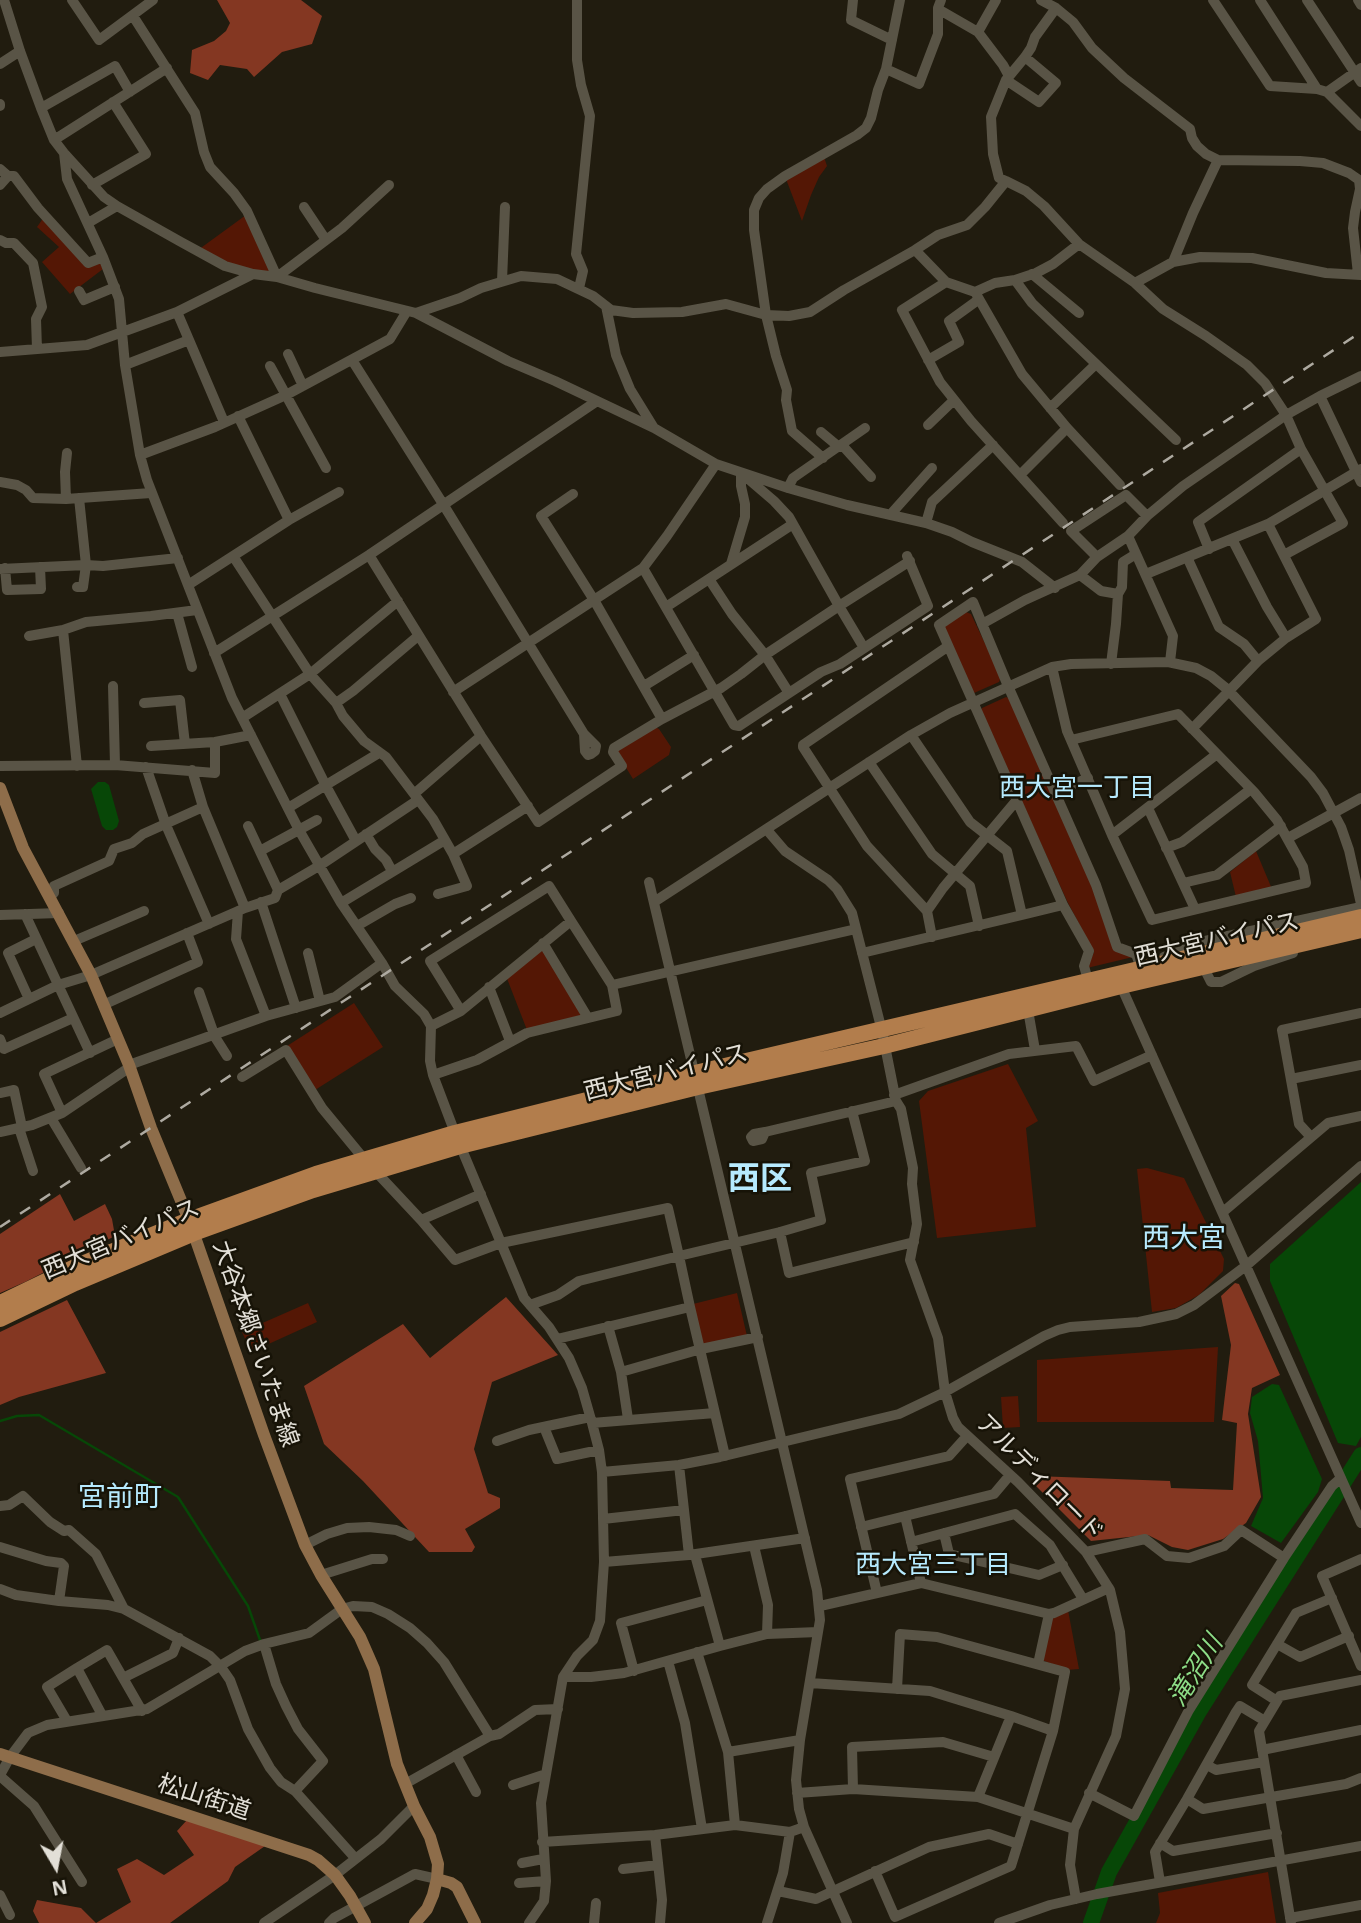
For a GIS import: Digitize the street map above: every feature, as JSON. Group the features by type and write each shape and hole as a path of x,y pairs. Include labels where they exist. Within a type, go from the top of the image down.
{"highway":[{"name":"西大宮バイパス","path":"0,1319 192,1226 316,1174 364,1159 458,1140 697,1080 883,1038 1028,1010 1361,917"},
{"name":"西大宮バイパス","path":"883,1038 1088,980 1149,966 1198,961 1361,930"},
{"name":"西大宮バイパス","path":"0,1303 75,1267 192,1226 376,1172 458,1140"}],"main road":[{"name":"大谷本郷さいたま線","path":"0,788 23,848 91,975 129,1066 151,1128 192,1226 305,1545 321,1576 360,1637 374,1669 397,1764 435,1849 438,1864 437,1879 427,1909 415,1923"},
{"name":"松山街道","path":"5,1755 296,1850 318,1860 335,1875 365,1923"},
{"path":"437,1879 457,1887 475,1923"}],"street":[{"path":"4,0 54,140 104,197 117,206 225,266 412,312 508,362 654,428 716,464 788,488 926,523 959,535 1021,562 1055,588"},
{"path":"72,0 99,40 153,0"},
{"path":"577,0 577,60 590,116 576,254 583,271 579,288"},
{"path":"853,0 851,20 892,40"},
{"path":"823,458 792,431 786,400 787,390 766,314 754,210 767,189 866,128 886,69 900,0"},
{"path":"978,32 996,0"},
{"path":"1041,0 1073,22 1092,48 1125,78 1190,129 1197,146 1206,154 1218,159 1323,163 1359,180 1353,229 1360,275 1326,273 1252,258 1200,257 1173,262 1135,283"},
{"path":"1213,0 1270,86 1322,90 1359,74 1307,0"},
{"path":"1260,0 1322,90 1361,126"},
{"path":"1358,0 1361,5"},
{"path":"886,69 919,84 938,34 939,4"},
{"path":"939,4 978,32 1003,65 1008,78 1039,102 1056,83 1025,57"},
{"path":"1056,8 1035,37 1025,57 1008,78 991,117 993,154 999,178 1026,191 1079,244 1135,283 1163,309 1247,365 1265,383 1286,415 1301,449 1343,523 1284,555"},
{"path":"133,16 195,113 210,167 247,211 277,277"},
{"path":"0,64 20,51"},
{"path":"41,108 115,66 130,92"},
{"path":"54,140 167,68"},
{"path":"92,184 146,154 113,102"},
{"path":"64,153 67,179 120,299 125,365 140,455 151,493 232,698 299,830 341,903 383,963 395,986 424,1014 431,1026 430,1060 433,1075 458,1140 524,1298 549,1327 577,1375 599,1450 604,1562 600,1621 593,1640 563,1676 541,1802 546,1881 544,1901 529,1923"},
{"path":"1173,262 1218,159"},
{"path":"0,185 4,172 14,176 38,208 88,263 103,257"},
{"path":"140,455 286,395 390,339 412,312 521,276 557,279 593,296 611,310 622,312 682,312 726,304 766,314 789,316 810,312 938,235 967,225 1006,181"},
{"path":"277,277 342,228 389,185"},
{"path":"88,223 117,206"},
{"path":"304,207 326,240"},
{"path":"502,281 505,207"},
{"path":"0,240 14,243 33,263 42,307 36,318 37,349"},
{"path":"928,360 960,342 949,321 977,296 995,283 1015,280 1053,264 1079,244"},
{"path":"915,250 946,282 977,296 1022,374 1120,485"},
{"path":"0,352 87,345 177,312 253,274"},
{"path":"1032,274 1079,313"},
{"path":"1015,280 1032,303 1176,440"},
{"path":"946,282 902,310 940,382 1063,523"},
{"path":"79,291 84,300 115,287"},
{"path":"606,306 616,355 630,388 654,428"},
{"path":"177,312 224,422"},
{"path":"125,365 189,340"},
{"path":"288,354 303,386"},
{"path":"352,360 584,734 596,746 614,748 714,692 765,654 909,558 928,606 739,726 734,725 714,692 643,568"},
{"path":"1050,408 1096,364"},
{"path":"270,366 326,468"},
{"path":"982,624 1080,575 1183,486 1286,415 1361,376"},
{"path":"1146,574 1268,524 1325,490 1359,474 1320,396"},
{"path":"928,425 954,400"},
{"path":"214,653 369,555 597,401"},
{"path":"238,416 289,520"},
{"path":"788,488 793,478 865,428"},
{"path":"1020,475 1067,428"},
{"path":"821,432 840,446 871,477"},
{"path":"926,523 932,502 993,445"},
{"path":"1209,549 1198,522 1301,449"},
{"path":"66,499 67,453"},
{"path":"453,692 643,568 716,464"},
{"path":"890,515 932,468"},
{"path":"741,473 774,501 793,524 864,648"},
{"path":"731,565 745,517 740,486 741,473"},
{"path":"0,482 17,485 33,498 66,499 151,493"},
{"path":"188,585 289,520 339,492"},
{"path":"573,494 541,516 594,600 662,719"},
{"path":"1097,558 1072,531 1126,495 1147,516"},
{"path":"77,587 83,587 86,565 79,498"},
{"path":"666,607 793,524"},
{"path":"1192,729 1258,661 1286,638 1316,619 1268,524"},
{"path":"1128,536 1173,636 1170,662"},
{"path":"1232,539 1286,638"},
{"path":"1111,664 1123,562 1136,554"},
{"path":"369,555 453,692 538,822 622,766 613,752 614,748"},
{"path":"233,556 310,674 364,741 386,757 433,819 467,886 438,894"},
{"path":"1187,557 1219,627 1244,644 1258,661"},
{"path":"40,567 41,589 7,590 2,568 86,565 103,566 178,558"},
{"path":"1080,575 1101,590 1118,594"},
{"path":"709,579 732,614 765,654 789,693"},
{"path":"242,718 310,674 398,601"},
{"path":"654,902 911,735 939,719 973,703 1008,686 1052,667 1071,664 1170,662 1196,668 1211,676 1228,690 1311,777 1334,811 1349,850 1361,906 1205,941 1164,957 1149,966 1136,954 1117,947 1096,885 1008,686 973,602 939,625 947,647 973,703 1063,905 1089,951 1084,966 1088,980"},
{"path":"29,636 63,630 86,622 197,610"},
{"path":"177,613 192,667"},
{"path":"63,630 77,766"},
{"path":"336,703 418,636"},
{"path":"932,937 927,911 867,846 803,745 947,647"},
{"path":"644,686 694,656"},
{"path":"1052,667 1067,731 1112,835 1152,920 1306,883 1303,867 1281,827 1251,789 1178,715 1071,740"},
{"path":"113,686 114,765"},
{"path":"280,694 356,841"},
{"path":"144,703 180,700 185,744"},
{"path":"151,746 215,742 251,735"},
{"path":"911,735 970,822 1007,851 1022,915"},
{"path":"0,1013 58,985 91,975 275,898 278,890 319,866 416,797 481,736"},
{"path":"0,766 114,765 215,773 215,742"},
{"path":"288,808 379,753"},
{"path":"1112,835 1217,754"},
{"path":"869,762 932,854 970,886 979,926"},
{"path":"146,767 166,825 209,924"},
{"path":"192,770 242,910 236,939 266,1016"},
{"path":"1055,792 1088,778"},
{"path":"1167,848 1182,842 1251,789"},
{"path":"1288,838 1361,798"},
{"path":"927,911 954,874 1016,801"},
{"path":"453,854 528,806"},
{"path":"50,897 54,886 109,861 114,849 132,843 143,834 203,807"},
{"path":"1148,808 1195,909"},
{"path":"260,851 317,820"},
{"path":"248,826 278,890"},
{"path":"1183,883 1217,875 1281,827"},
{"name":"アルディロード","path":"768,830 785,851 837,889 848,905 856,929 913,1168 912,1184 917,1224 911,1260 938,1338 944,1392 953,1418 958,1427 1086,1552 1109,1588 1120,1632 1125,1689 1116,1736 1074,1829 1070,1866 1076,1899"},
{"path":"366,834 392,871"},
{"path":"341,903 445,839"},
{"path":"649,882 820,1606 796,1770 797,1793 804,1827 847,1923"},
{"path":"433,1075 477,1060 527,1033 617,1011 612,985 549,886 430,961 461,1011"},
{"path":"357,926 411,898"},
{"path":"261,902 296,1008"},
{"path":"862,953 1063,905"},
{"path":"74,941 144,911"},
{"path":"25,914 90,1053"},
{"path":"0,915 59,914"},
{"path":"431,1026 461,1011 571,921"},
{"path":"1296,921 1303,951"},
{"path":"612,985 856,929"},
{"path":"103,1005 198,962 187,933"},
{"path":"1198,961 1211,982 1221,982 1254,966 1303,951 1361,938"},
{"path":"29,999 8,953 36,939"},
{"path":"543,943 588,1018"},
{"path":"308,953 320,1001"},
{"path":"0,1132 21,1128 57,1115 129,1066 266,1016 335,997 383,963"},
{"path":"1121,986 1360,1518"},
{"path":"489,987 510,1041"},
{"path":"199,992 214,1034 227,1056"},
{"path":"1028,1010 1035,1051"},
{"path":"1311,1137 1299,1124 1282,1031 1361,1013"},
{"path":"0,1038 4,1049 73,1018"},
{"path":"81,1168 57,1115 44,1074 118,1039"},
{"path":"765,1132 895,1098 1009,1054 1076,1046 1094,1081 1153,1055"},
{"path":"242,1077 286,1050 322,1108 455,1260 501,1242 668,1208 725,1456"},
{"path":"1291,1079 1361,1065"},
{"path":"0,1093 14,1090 33,1171"},
{"path":"530,1305 558,1295 579,1281 821,1220 811,1173 865,1161 852,1111"},
{"path":"1223,1212 1328,1123 1361,1116"},
{"path":"602,1472 679,1465 899,1414 1058,1330 1139,1322 1176,1314 1194,1305 1247,1265 1361,1166"},
{"path":"421,1220 481,1195"},
{"path":"780,1232 789,1273 914,1242"},
{"path":"557,1339 690,1307"},
{"path":"608,1326 621,1372 628,1419"},
{"path":"621,1372 701,1349 758,1337"},
{"path":"497,1441 544,1427 591,1420 715,1413"},
{"path":"544,1427 557,1460 599,1450"},
{"path":"877,1592 850,1479 949,1456 967,1436"},
{"path":"679,1465 692,1555 720,1646"},
{"path":"861,1527 994,1494 1010,1475"},
{"path":"1089,1793 1134,1816 1189,1710 1284,1558 1332,1486 1343,1482"},
{"path":"0,1506 9,1505 23,1496 50,1522 64,1531 69,1530 96,1554 124,1609"},
{"path":"603,1519 684,1510"},
{"path":"911,1542 1015,1514 1050,1545 1083,1599"},
{"path":"905,1516 921,1583"},
{"path":"305,1545 347,1528 396,1530 410,1536"},
{"path":"1086,1552 1145,1539 1167,1556 1189,1558 1224,1546 1241,1530 1284,1558"},
{"path":"944,1533 949,1554 1039,1576 1063,1565"},
{"path":"604,1562 692,1555 805,1538"},
{"path":"754,1546 768,1605 766,1634"},
{"path":"0,1547 61,1563 64,1566 58,1601"},
{"path":"321,1576 372,1559 383,1559"},
{"path":"1361,1559 1322,1576 1361,1666"},
{"path":"820,1606 921,1583 1049,1614 1109,1588"},
{"path":"0,1588 16,1595 124,1609 210,1656 230,1680 248,1729 270,1768 281,1782 295,1791 355,1858"},
{"path":"1277,1701 1252,1685 1296,1613 1332,1598"},
{"path":"634,1671 621,1623 707,1600"},
{"path":"82,1882 34,1806 0,1775 5,1755 28,1732 47,1725 142,1711 246,1651 309,1633 342,1609 353,1606 372,1607 410,1628 443,1662 490,1736"},
{"path":"1038,1664 1049,1614"},
{"path":"563,1676 591,1677 634,1671 766,1634 818,1632"},
{"path":"875,1871 895,1917 1011,1866 1053,1731 1065,1672 937,1637 900,1634 897,1689"},
{"path":"1278,1644 1300,1657 1349,1636"},
{"path":"123,1678 173,1653 179,1638"},
{"path":"264,1644 286,1706 298,1729 323,1761 295,1791"},
{"path":"67,1721 47,1687 107,1650 142,1711"},
{"path":"697,1652 728,1752 735,1825"},
{"path":"668,1661 685,1723 702,1829"},
{"path":"77,1668 103,1715"},
{"path":"1361,1680 1280,1696 1259,1731 1291,1921 1361,1905"},
{"path":"810,1683 930,1691 1053,1731"},
{"path":"1160,1882 1155,1852 1240,1706 1265,1721"},
{"path":"405,1784 490,1736 499,1734 535,1710 558,1709"},
{"path":"978,1797 1011,1716"},
{"path":"1262,1750 1361,1730"},
{"path":"728,1752 800,1740"},
{"path":"852,1789 852,1747 943,1742 994,1756"},
{"path":"456,1755 476,1792"},
{"path":"1207,1765 1216,1770 1264,1762"},
{"path":"513,1785 546,1774"},
{"path":"1187,1800 1203,1810 1346,1784 1361,1778"},
{"path":"797,1793 852,1789 978,1797 1074,1829"},
{"path":"264,1923 335,1875 381,1839 414,1806"},
{"path":"542,1842 655,1835 735,1825 790,1832 804,1827"},
{"path":"767,1923 783,1874 790,1832"},
{"path":"1160,1843 1172,1851 1276,1833"},
{"path":"778,1891 817,1899 929,1847 989,1834 1017,1844"},
{"path":"655,1835 662,1900 660,1923"},
{"path":"999,1923 1023,1913 1111,1891 1361,1846"},
{"path":"522,1863 543,1859"},
{"path":"624,1869 658,1865"},
{"path":"329,1923 356,1905 415,1874 437,1879"},
{"path":"519,1883 546,1881"},
{"path":"0,1895 10,1915"},
{"path":"594,1923 596,1903"}],"shaded area":[{"path":"217,0 301,0 322,16 312,44 282,52 254,77 247,69 220,65 208,80 190,73 192,50 214,41 226,31 230,23"},
{"path":"824,157 827,166 819,177 802,221 786,179"},
{"path":"246,215 274,274 226,265 198,250"},
{"path":"44,217 87,265 99,261 103,269 70,294 42,262 59,247 37,227"},
{"path":"966,612 971,614 1001,677 999,682 974,693 945,631 945,625"},
{"path":"1006,697 1010,699 1094,889 1114,949 1133,957 1087,968 1094,952 1067,901 981,712 982,708"},
{"path":"655,727 671,747 669,755 633,779 617,753 619,749"},
{"path":"98,782 109,785 119,821 113,830 106,830 102,826 91,789"},
{"path":"1256,851 1272,889 1236,897 1230,872"},
{"path":"546,950 584,1016 527,1030 506,976"},
{"path":"354,1003 383,1047 315,1090 287,1046"},
{"path":"1008,1064 1038,1121 1026,1128 1036,1227 937,1238 919,1101 928,1091"},
{"path":"1147,1168 1184,1178 1224,1259 1223,1271 1199,1295 1176,1308 1152,1312 1137,1169"},
{"path":"1361,1182 1361,1437 1356,1446 1338,1443 1270,1281 1270,1264"},
{"path":"60,1194 74,1221 105,1204 112,1219 115,1236 0,1293 0,1234"},
{"path":"1235,1283 1239,1284 1280,1375 1252,1388 1248,1414 1261,1497 1246,1523 1223,1539 1188,1550 1172,1547 1148,1535 1091,1541 1035,1485 1035,1476 1170,1481 1171,1488 1233,1490 1237,1423 1222,1420 1231,1345 1221,1296"},
{"path":"737,1293 747,1336 703,1346 693,1304"},
{"path":"506,1297 558,1355 492,1382 474,1449 488,1493 500,1498 500,1508 465,1529 475,1547 472,1552 429,1552 363,1481 324,1444 304,1386 403,1324 430,1358"},
{"path":"67,1300 106,1373 19,1397 0,1405 0,1332"},
{"path":"308,1303 317,1322 251,1352 242,1332"},
{"path":"1218,1347 1214,1422 1037,1422 1037,1360"},
{"path":"1272,1384 1279,1385 1322,1479 1318,1492 1281,1543 1251,1526 1263,1498 1258,1441 1250,1413 1252,1397"},
{"path":"1018,1396 1020,1427 1003,1428 1001,1397"},
{"path":"1068,1610 1079,1669 1067,1670 1042,1660 1050,1620"},
{"path":"187,1820 265,1846 235,1867 228,1881 170,1923 96,1923 131,1902 117,1869 137,1859 164,1875 194,1855 177,1831"},
{"path":"1268,1872 1276,1923 1156,1923 1160,1913 1158,1893"},
{"path":"37,1900 81,1908 96,1923 39,1923 33,1911"}],"waterway":[{"path":"0,1421 17,1416 39,1415 178,1497 248,1606 260,1640"},
{"name":"滝沼川","path":"1091,1923 1109,1872 1198,1713 1361,1455"}],"railway":[{"path":"0,1227 1361,332"}],"district":[{"name":"西大宮一丁目","path":"1077,789"},
{"name":"西区","path":"760,1180"},
{"name":"西大宮","path":"1184,1239"},
{"name":"宮前町","path":"120,1498"},
{"name":"西大宮三丁目","path":"933,1566"}]}
